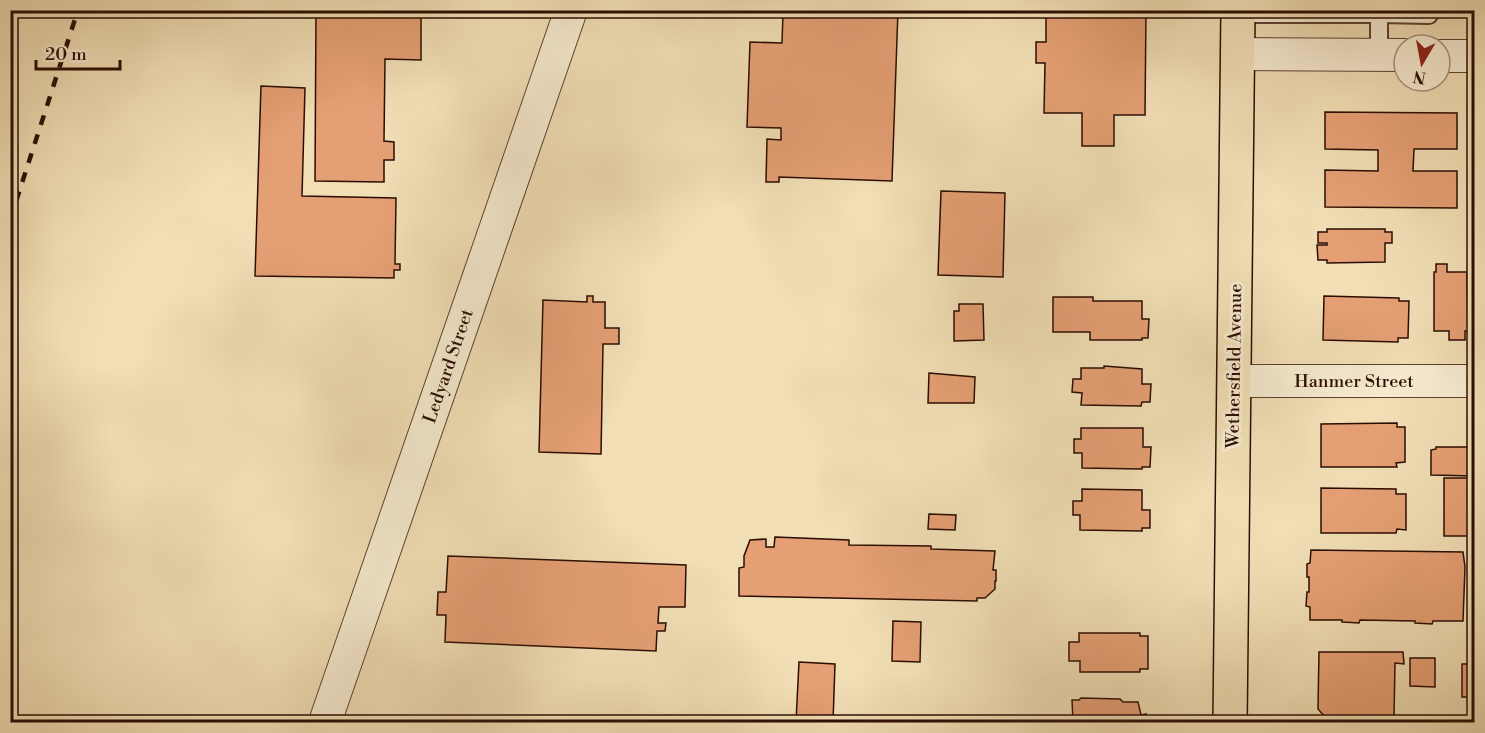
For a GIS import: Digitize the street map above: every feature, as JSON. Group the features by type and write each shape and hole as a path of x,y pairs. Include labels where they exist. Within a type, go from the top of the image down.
{"main road":[{"name":"Wethersfield Avenue","path":"1230,723 1238,12"}],"street":[{"name":"Ledyard Street","path":"325,723 571,10"},
{"path":"1238,54 1392,55"},
{"path":"1452,56 1474,56"},
{"name":"Hanmer Street","path":"1234,381 1474,381"}],"lane":[{"path":"1238,12 1429,15 1429,10"},
{"path":"1379,14 1392,55"}],"building":[{"path":"316,10 421,10 421,60 385,59 384,141 394,142 394,160 384,160 384,182 315,181"},
{"path":"781,10 898,10 892,181 779,177 779,182 766,182 767,139 781,140 781,128 747,127 750,42 782,43 783,13"},
{"path":"1046,10 1146,10 1145,115 1114,115 1114,146 1082,146 1082,113 1044,113 1045,63 1036,63 1036,42 1046,42"},
{"path":"261,86 305,88 302,196 396,198 395,264 400,264 400,270 394,270 394,278 255,276"},
{"path":"1325,112 1457,113 1457,149 1414,149 1413,171 1457,171 1457,208 1325,207 1325,170 1378,171 1378,150 1325,149"},
{"path":"941,191 1005,193 1003,277 938,275"},
{"path":"1327,229 1385,229 1385,232 1392,232 1392,243 1385,243 1385,262 1327,263 1327,260 1318,260 1317,245 1327,245 1327,243 1318,243 1318,232 1327,232"},
{"path":"1436,264 1447,264 1447,272 1467,272 1468,331 1465,331 1465,340 1449,340 1449,331 1434,331"},
{"path":"587,296 593,296 593,302 605,302 605,328 619,328 619,344 603,344 601,454 539,452 543,300 587,302"},
{"path":"1324,296 1399,298 1399,301 1409,301 1408,338 1398,338 1398,342 1323,340"},
{"path":"1053,297 1093,297 1093,301 1142,301 1142,319 1149,319 1148,338 1090,340 1090,332 1053,332"},
{"path":"959,304 983,304 984,340 954,341 954,311 959,311"},
{"path":"1104,366 1142,369 1142,384 1151,384 1150,402 1142,402 1141,406 1081,405 1082,393 1072,392 1073,379 1081,379 1081,368 1104,368"},
{"path":"929,373 975,377 974,403 928,403"},
{"path":"1397,423 1397,427 1405,427 1405,462 1396,463 1397,467 1321,467 1321,424"},
{"path":"1081,428 1143,428 1143,447 1151,447 1150,467 1142,467 1142,469 1082,468 1082,453 1074,453 1074,439 1081,439"},
{"path":"1436,447 1473,447 1473,476 1431,475 1431,450"},
{"path":"1444,478 1473,478 1473,536 1444,536"},
{"path":"1321,488 1396,489 1396,494 1406,494 1406,530 1397,529 1396,533 1321,533"},
{"path":"1082,489 1142,490 1142,510 1150,510 1150,528 1142,528 1142,531 1080,530 1080,515 1073,515 1073,501 1082,501"},
{"path":"929,514 956,515 955,530 928,529"},
{"path":"775,537 849,540 849,545 931,546 931,549 995,551 993,570 996,570 995,589 985,598 977,598 977,601 739,596 739,568 744,567 744,556 750,540 766,539 766,547 774,547"},
{"path":"1311,550 1463,552 1465,567 1463,621 1433,621 1432,624 1415,623 1415,621 1360,620 1359,623 1342,622 1342,620 1310,620 1310,607 1306,606 1307,592 1309,592 1307,564 1310,563"},
{"path":"448,556 686,565 685,607 659,607 658,623 666,623 665,631 657,631 656,651 445,642 446,615 437,615 438,592 446,592"},
{"path":"893,621 921,622 920,662 892,661"},
{"path":"1079,633 1140,633 1140,636 1148,636 1148,669 1140,669 1140,672 1080,672 1080,661 1069,661 1069,642 1079,642"},
{"path":"1319,652 1403,652 1404,664 1395,663 1394,717 1326,718 1318,709"},
{"path":"1410,658 1435,658 1435,687 1410,686"},
{"path":"799,662 835,664 833,722 796,722"},
{"path":"1462,664 1471,664 1474,669 1474,713 1470,714 1471,697 1462,697"},
{"path":"1081,698 1138,702 1141,715 1146,714 1146,722 1073,722 1072,700"}],"railway":[{"path":"10,220 78,10"}]}
